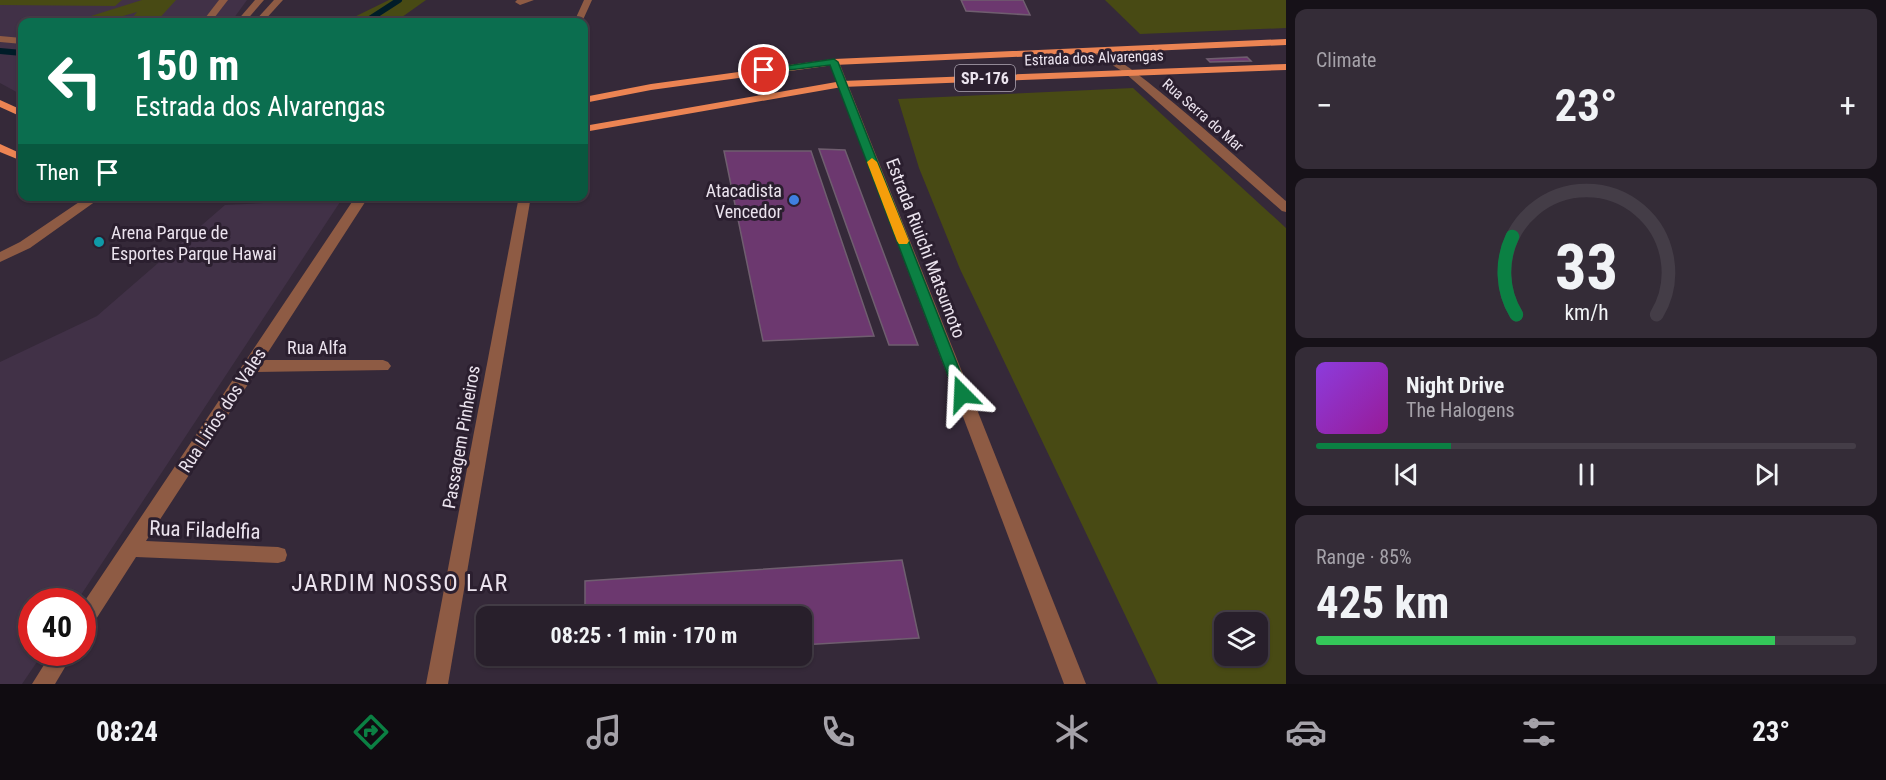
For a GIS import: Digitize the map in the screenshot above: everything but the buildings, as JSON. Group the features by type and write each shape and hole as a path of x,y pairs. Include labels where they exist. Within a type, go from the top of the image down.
{"main road":[{"name":"Estrada dos Alvarengas","path":"588,99 672,84 834,62 1286,42"},
{"name":"Estrada dos Alvarengas","path":"588,128 842,84 1129,71 1286,67"},
{"path":"0,103 18,112"},
{"path":"0,147 18,156"}],"street":[{"path":"209,18 224,0"},
{"path":"244,18 260,0"},
{"path":"262,18 279,0"},
{"path":"580,18 588,0"},
{"path":"0,39 18,41"},
{"name":"Rua Serra do Mar","path":"1095,50 1129,71 1286,208"},
{"name":"Estrada Riuichi Matsumoto","path":"834,62 1075,684"},
{"path":"0,258 25,245 90,201"},
{"name":"Rua Lirios dos Vales","path":"96,602 360,201"},
{"name":"Passagem Pinheiros","path":"437,684 524,201"},
{"name":"Rua Alfa","path":"250,366 383,366"},
{"name":"Rua Filadelfia","path":"131,549 278,555"},
{"path":"43,684 55,666"}],"shaded area":[{"path":"0,0 247,0 234,18 18,18 18,93 0,83"},
{"path":"0,0 122,0 115,6 0,5"},
{"path":"142,0 176,0 160,18 132,18 137,12 116,18 76,18 91,16"},
{"path":"389,0 426,0 401,18 352,18"},
{"path":"1105,0 1286,0 1286,28 1140,34"},
{"path":"1133,88 1286,228 1286,684 1158,684 960,269 919,168 898,99"},
{"path":"341,201 86,588 18,588 18,666 34,666 22,684 0,684 0,362 97,316 225,205"}],"waterway":[{"path":"371,18 399,0"},
{"path":"0,51 18,53"}],"slow traffic":[{"path":"872,162 903,241"}],"place":[{"name":"Atacadista Vencedor","path":"794,200"},
{"name":"Arena Parque de Esportes Parque Hawai","path":"99,242"}],"district":[{"name":"JARDIM NOSSO LAR","path":"400,583"}],"route":[{"path":"764,70 834,62 962,394"}]}
